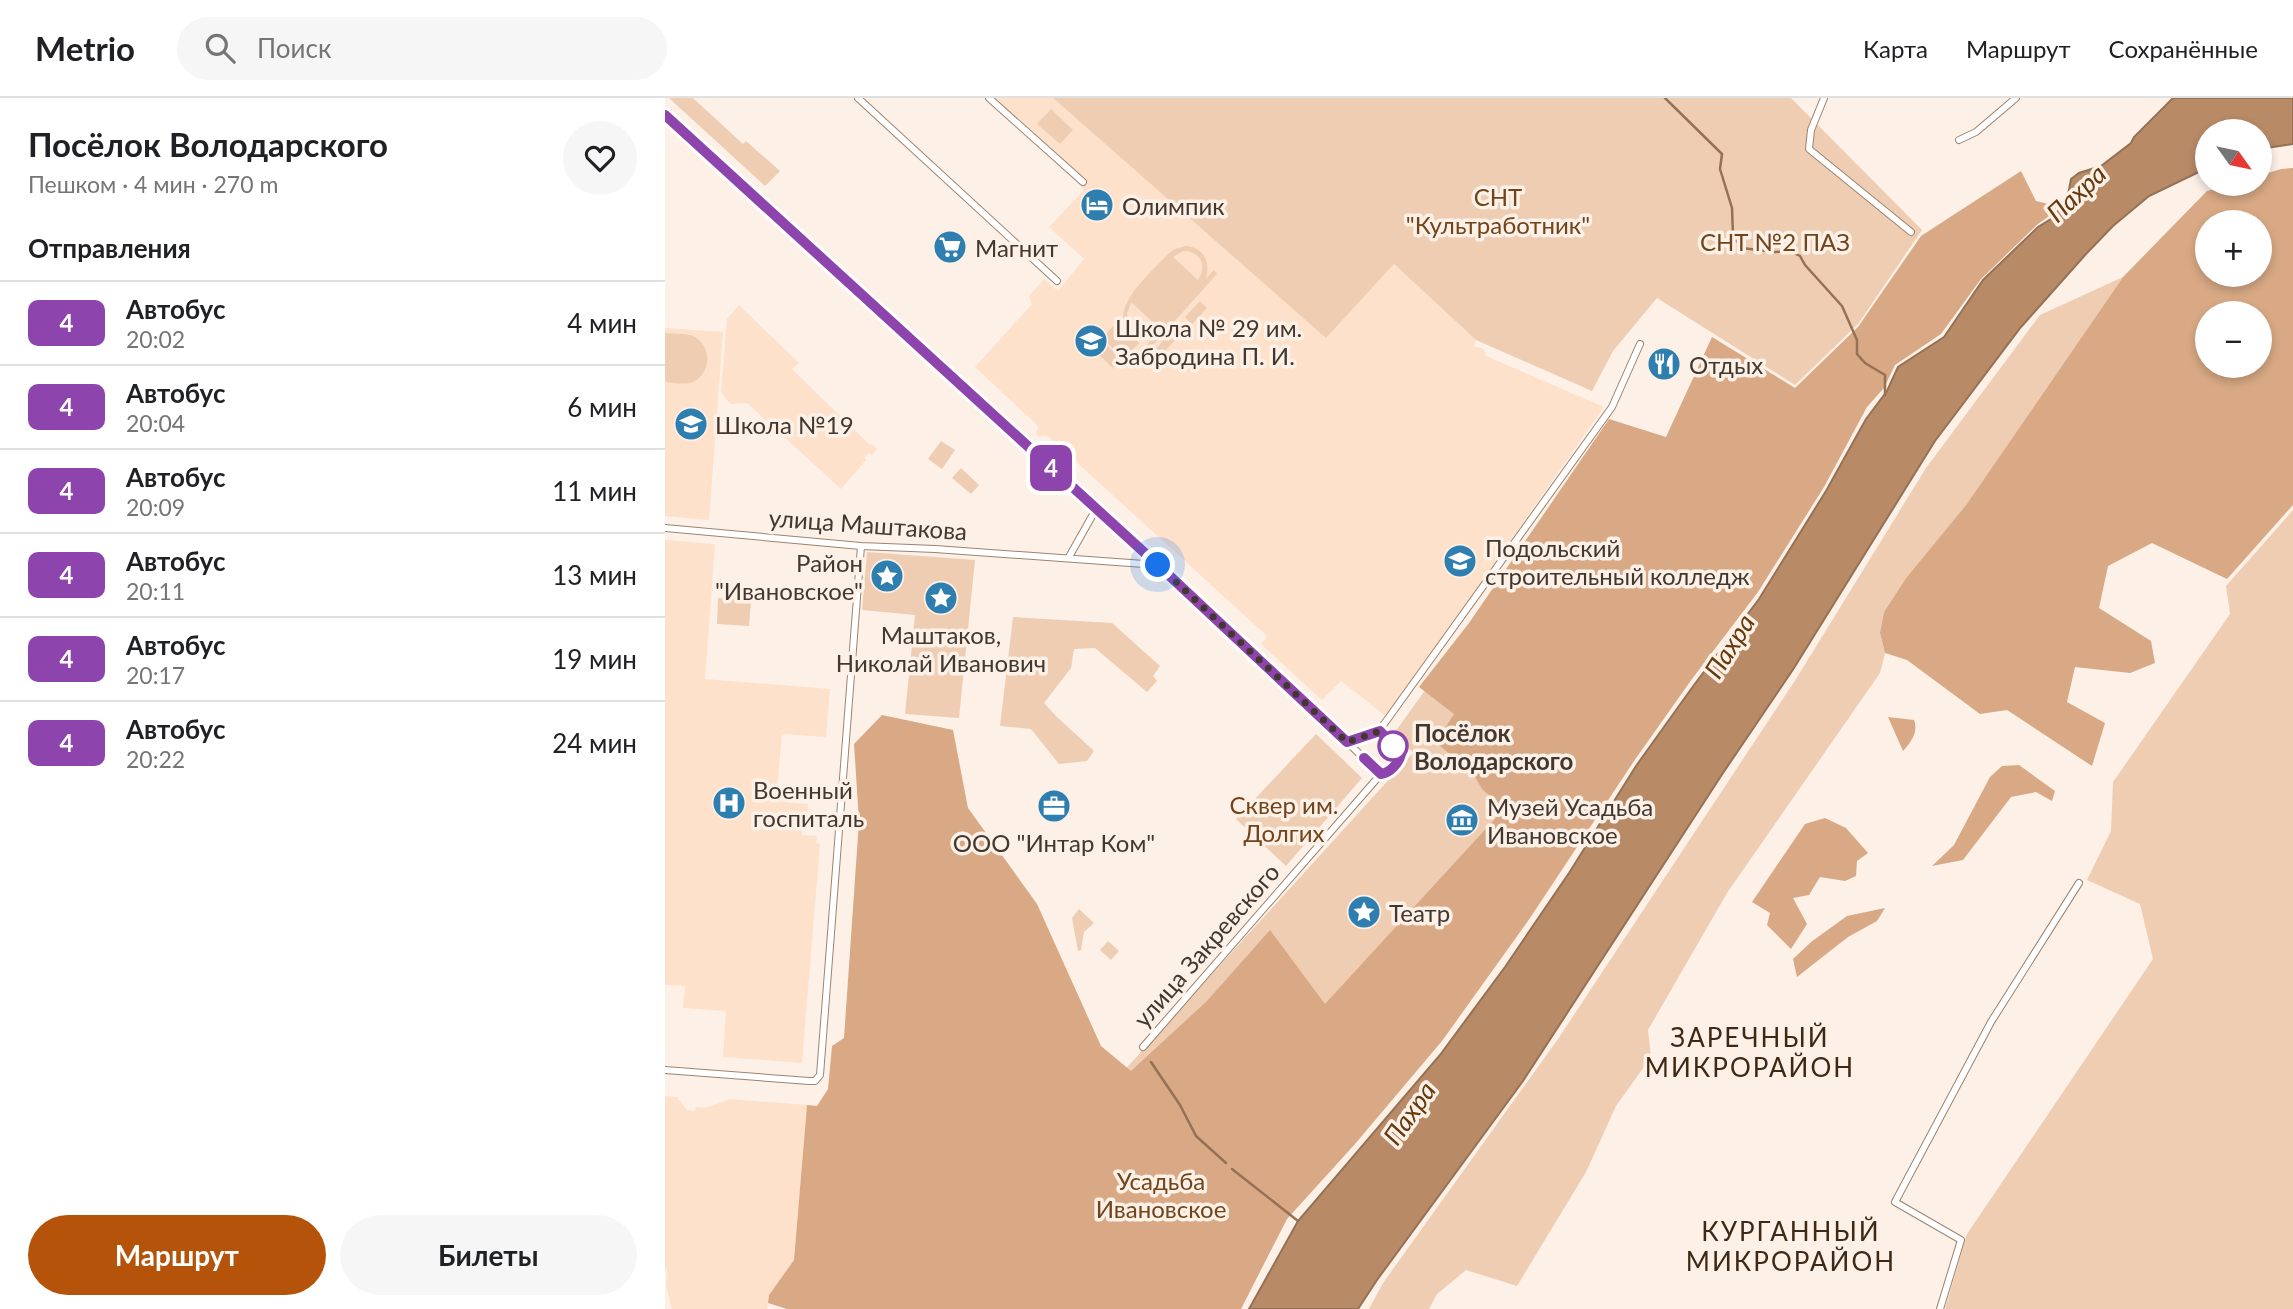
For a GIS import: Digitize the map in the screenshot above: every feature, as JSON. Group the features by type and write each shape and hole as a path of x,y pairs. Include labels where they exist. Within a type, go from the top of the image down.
{"street":[{"path":"858,98 1057,281"},
{"path":"989,98 1083,182"},
{"path":"1824,98 1811,130 1809,149 1911,233"},
{"path":"1959,139 1976,132 2016,98"},
{"path":"665,115 1158,565 1381,774"},
{"path":"1347,742 1380,731 1612,407 1640,344"},
{"path":"1069,557 1096,509"},
{"name":"улица Маштакова","path":"665,528 861,546 1069,557 1158,565"},
{"path":"665,1070 809,1081 815,1081 820,1075 861,546"},
{"name":"улица Закревского","path":"1143,1047 1381,774 1387,774 1399,760 1401,754 1380,731"},
{"path":"1940,1309 1961,1240 1895,1202 1991,1022 2079,883"}],"shaded area":[{"path":"995,98 1053,98 1326,337 1394,264 1476,340 1474,346 1484,349 1486,356 1604,407 1387,717 1341,681 1322,700 1261,644 1267,636 1049,437 1036,434 1037,425 975,367 1032,304 1029,296 1044,279 1058,291 1084,259 1049,227 1084,190 1080,185 1085,179"},
{"path":"739,305 799,363 792,369 877,449 864,458 866,460 841,489 747,403 730,404 721,392 727,319"},
{"name":"Школа №19","path":"665,328 723,332 709,520 665,516"},
{"name":"Военный госпиталь","path":"665,540 715,544 705,679 830,689 826,737 782,734 776,801 808,804 807,826 802,826 802,835 817,836 816,843 820,844 802,1063 723,1057 726,1011 683,1008 685,986 665,985"},
{"path":"665,1096 677,1097 687,1110 695,1111 696,1107 705,1108 730,1099 807,1105 794,1260 769,1295 767,1309 672,1309 665,1269"}],"green space":[{"path":"669,98 693,98 743,144 746,141 780,171 765,186"},
{"name":"СНТ \"Культработник\"","path":"1053,98 1791,98 1922,230 1858,324 1795,385 1657,298 1613,351 1592,391 1476,340 1394,264 1326,338"},
{"path":"1051,109 1073,130 1060,144 1037,124"},
{"path":"2293,168 2293,505 2227,579 2152,543 2108,566 2099,608 2151,641 2155,663 2130,673 2075,667 2067,702 2105,723 2092,766 2007,710 1980,714 1907,660 1885,653 1880,633 1884,612 1906,578 1967,504 2123,277 2202,196 2272,196 2272,172"},
{"name":"Усадьба Ивановское","path":"2021,171 2036,201 2057,206 2052,214 1981,279 1941,334 1895,365 1884,388 1867,407 1824,487 1758,592 1634,761 1528,921 1442,1041 1287,1219 1241,1309 787,1309 768,1303 769,1295 794,1260 807,1105 817,1106 828,1089 832,1046 844,1038 859,821 854,744 882,715 953,730 968,808 1037,904 1101,1046 1131,1071 1207,1001 1270,930 1325,1004 1504,809 1482,789 1474,775 1439,745 1440,736 1454,714 1419,687 1469,623 1609,419 1666,437 1712,337 1795,388 1858,327 1921,236"},
{"path":"1185,246 1197,249 1206,261 1206,278 1214,270 1217,274 1137,363 1134,360 1156,334 1143,336 1130,331 1124,322 1124,312 1135,290 1175,249","holes":["1183,251 1194,253 1201,260 1202,269 1198,280 1173,257","1132,303 1157,326 1145,331 1132,327 1127,314"]},
{"path":"2123,277 1969,502 1906,578 1884,612 1880,633 1885,653 1880,673 1727,893 1648,1030 1651,1057 1616,1106 1586,1172 1517,1286 1466,1270 1437,1294 1429,1309 1369,1309 1383,1283 1558,1039 1796,679 1926,468 2040,315"},
{"path":"1200,301 1207,308 1192,324 1185,317"},
{"path":"1116,323 1139,343 1124,359 1102,338"},
{"path":"665,333 693,336 704,346 706,366 704,372 693,382 665,382"},
{"path":"1169,334 1175,340 1160,357 1154,351"},
{"path":"1102,341 1122,359 1113,368 1094,350"},
{"path":"1613,430 1539,882 1020,1185 1413,753 1395,732"},
{"path":"941,441 955,450 942,469 928,459"},
{"path":"961,468 979,485 971,494 952,478"},
{"path":"2293,510 2293,1309 1945,1309 1967,1234 2153,959 2140,904 2087,880 2111,831 2113,782 2230,614 2226,586"},
{"path":"867,552 975,560 959,718 905,714 915,615 862,610"},
{"path":"718,598 751,600 749,626 717,624"},
{"path":"1013,617 1112,623 1160,666 1153,676 1157,681 1147,692 1095,648 1074,649 1071,668 1044,703 1094,751 1087,761 1059,764 1031,729 1000,726"},
{"path":"1888,717 1914,720 1915,733 1903,751"},
{"name":"Сквер им. Долгих","path":"1316,734 1362,778 1286,866 1236,819"},
{"path":"2019,765 2055,791 2052,801 2036,792 2011,797 1963,860 1932,866 1954,845 1990,777 2002,766"},
{"path":"1825,818 1846,828 1868,853 1857,861 1856,876 1845,881 1820,877 1809,895 1793,898 1807,924 1791,949 1767,925 1770,913 1752,902 1805,824"},
{"path":"1885,908 1877,921 1848,937 1797,977 1793,959 1811,942 1847,916"},
{"path":"1079,909 1094,923 1084,932 1081,950 1078,951 1072,918"},
{"path":"1108,941 1119,951 1111,960 1100,950"}],"water":[{"name":"Пахра","path":"2173,98 2293,98 2293,144 2272,147 2272,119 2195,119 2195,174 2149,196 2113,226 2021,327 1935,441 1794,668 1523,1081 1358,1309 1249,1309 1298,1221 1440,1055 1505,967 1569,873 1636,766 1759,599 1826,491 1866,419 1887,391 1898,367 1944,337 1983,280 2038,227 2054,217 2068,195 2071,179 2079,173 2101,166 2131,143"}],"waterway":[{"path":"1665,98 1722,154 1720,169 1732,208 1733,236 1742,248 1790,251 1800,256 1842,306 1857,340 1857,354 1865,363 1885,375 1885,395"},
{"path":"1151,1062 1180,1105 1196,1136 1226,1163"},
{"path":"1232,1169 1298,1221"}],"bus line":[{"name":"4","path":"665,115 1158,565 1347,742 1380,731 1401,754 1387,774 1381,774 1364,758"}],"place":[{"name":"Олимпик","path":"1097,205"},
{"name":"Магнит","path":"950,247"},
{"name":"Школа № 29 им. Забродина П. И.","path":"1091,341"},
{"name":"Отдых","path":"1664,364"},
{"name":"Школа №19","path":"691,424"},
{"name":"Подольский строительный колледж","path":"1460,561"},
{"name":"Район \"Ивановское\"","path":"887,576"},
{"name":"Маштаков, Николай Иванович","path":"941,598"},
{"name":"Посёлок Володарского","path":"1393,746"},
{"name":"Военный госпиталь","path":"729,803"},
{"name":"ООО \"Интар Ком\"","path":"1054,806"},
{"name":"Музей Усадьба Ивановское","path":"1462,820"},
{"name":"Театр","path":"1364,912"}],"district":[{"name":"ЗАРЕЧНЫЙ МИКРОРАЙОН","path":"1750,1052"},
{"name":"КУРГАННЫЙ МИКРОРАЙОН","path":"1791,1246"}],"route":[{"path":"1158,565 1347,742 1380,731 1393,746"}],"park label":[{"name":"СНТ №2 ПАЗ","path":"1775,241"}]}
